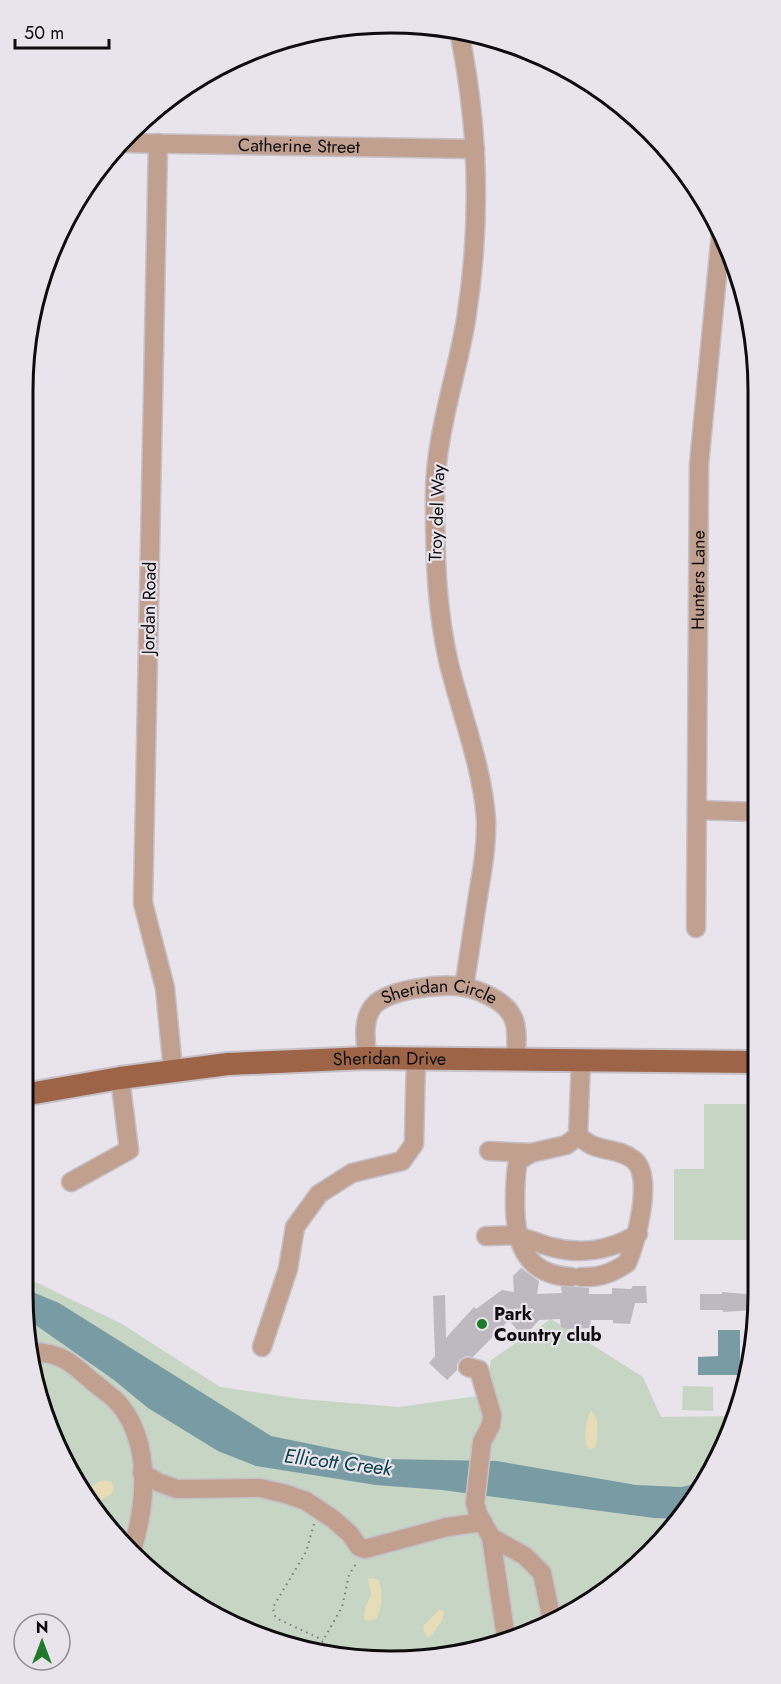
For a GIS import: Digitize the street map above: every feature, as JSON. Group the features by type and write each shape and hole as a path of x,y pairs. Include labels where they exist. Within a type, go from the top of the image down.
{"main road":[{"name":"Sheridan Drive","path":"33,1093 120,1078 228,1064 367,1058 748,1062"}],"street":[{"name":"Troy del Way","path":"461,40 475,149 477,206 472,279 446,409 435,491 435,570 449,664 481,780 486,819 486,849 464,987"},
{"name":"Catherine Street","path":"134,142 475,149"},
{"name":"Jordan Road","path":"158,143 143,903 165,988 174,1070"},
{"name":"Hunters Lane","path":"696,928 699,465 719,250"},
{"path":"697,810 748,812"},
{"name":"Sheridan Circle","path":"367,1058 367,1020 372,1007 385,997 433,986 464,987 506,1007 513,1016 516,1029 516,1059"},
{"path":"262,1347 288,1269 295,1227 319,1194 352,1173 402,1161 414,1144 416,1058"},
{"path":"578,1136 581,1060"},
{"path":"71,1182 129,1150 120,1078"},
{"path":"578,1136 592,1146 618,1152 649,1153"},
{"path":"489,1151 531,1153 566,1145 578,1136"},
{"path":"531,1153 518,1161 515,1174 517,1236 524,1254 540,1268 554,1276 596,1278 611,1274 627,1263 627,1248 638,1234 643,1177 635,1160 618,1152"},
{"path":"486,1236 517,1236 554,1248 578,1251 627,1248"},
{"path":"38,1352 50,1353 69,1360 119,1403 133,1427 142,1450 143,1487 134,1542"},
{"path":"468,1367 479,1370 492,1415 483,1442 475,1503 478,1514 487,1529 505,1632"},
{"path":"142,1473 177,1489 260,1488 306,1501 333,1519 359,1547 365,1550 447,1527 487,1529 525,1556 542,1573 550,1613"}],"path":[{"path":"321,1510 312,1529 306,1552 273,1607 274,1615 280,1620 323,1640"},
{"path":"321,1644 342,1607 349,1575 365,1550"}],"green space":[{"path":"704,1104 748,1104 748,1240 674,1240 674,1169 704,1169"},
{"name":"Park Country club","path":"33,1281 122,1324 220,1387 301,1399 399,1407 485,1395 491,1360 551,1319 643,1377 661,1417 726,1416 711,1452 674,1511 626,1562 589,1591 527,1624 460,1644 390,1651 321,1644 254,1624 192,1591 138,1546 107,1511 70,1452 52,1408 36,1340"},
{"path":"683,1386 713,1387 713,1411 682,1410"}],"sand":[{"path":"591,1411 596,1418 597,1433 596,1447 590,1449 586,1445 585,1437"},
{"path":"106,1480 112,1482 114,1488 112,1494 99,1501 91,1488 98,1482"},
{"path":"368,1579 379,1580 382,1600 376,1619 368,1621 364,1619 365,1608 371,1595"},
{"path":"440,1609 444,1612 442,1621 430,1637 426,1636 424,1625"}],"water":[{"name":"Ellicott Creek","path":"33,1292 59,1303 271,1436 383,1459 497,1461 636,1485 681,1487 692,1485 668,1519 654,1518 442,1490 376,1485 256,1466 218,1451 148,1408 114,1380 35,1324"},
{"path":"718,1330 740,1330 738,1375 698,1375 698,1357 718,1356"}],"building":[{"name":"Park Country club","path":"521,1268 539,1281 537,1294 562,1293 561,1287 576,1287 589,1288 589,1294 612,1294 612,1288 631,1289 633,1286 646,1286 647,1303 635,1303 630,1324 613,1323 613,1320 591,1320 590,1328 567,1329 561,1327 560,1319 539,1320 531,1329 517,1330 509,1320 473,1357 466,1356 461,1359 457,1364 457,1370 447,1380 429,1363 435,1356 433,1296 445,1295 446,1338 474,1307 476,1309 502,1290 514,1292 513,1276"},
{"path":"722,1292 748,1294 747,1310 700,1310 700,1294 722,1294"}],"place":[{"name":"Park Country club","path":"482,1324"}]}
